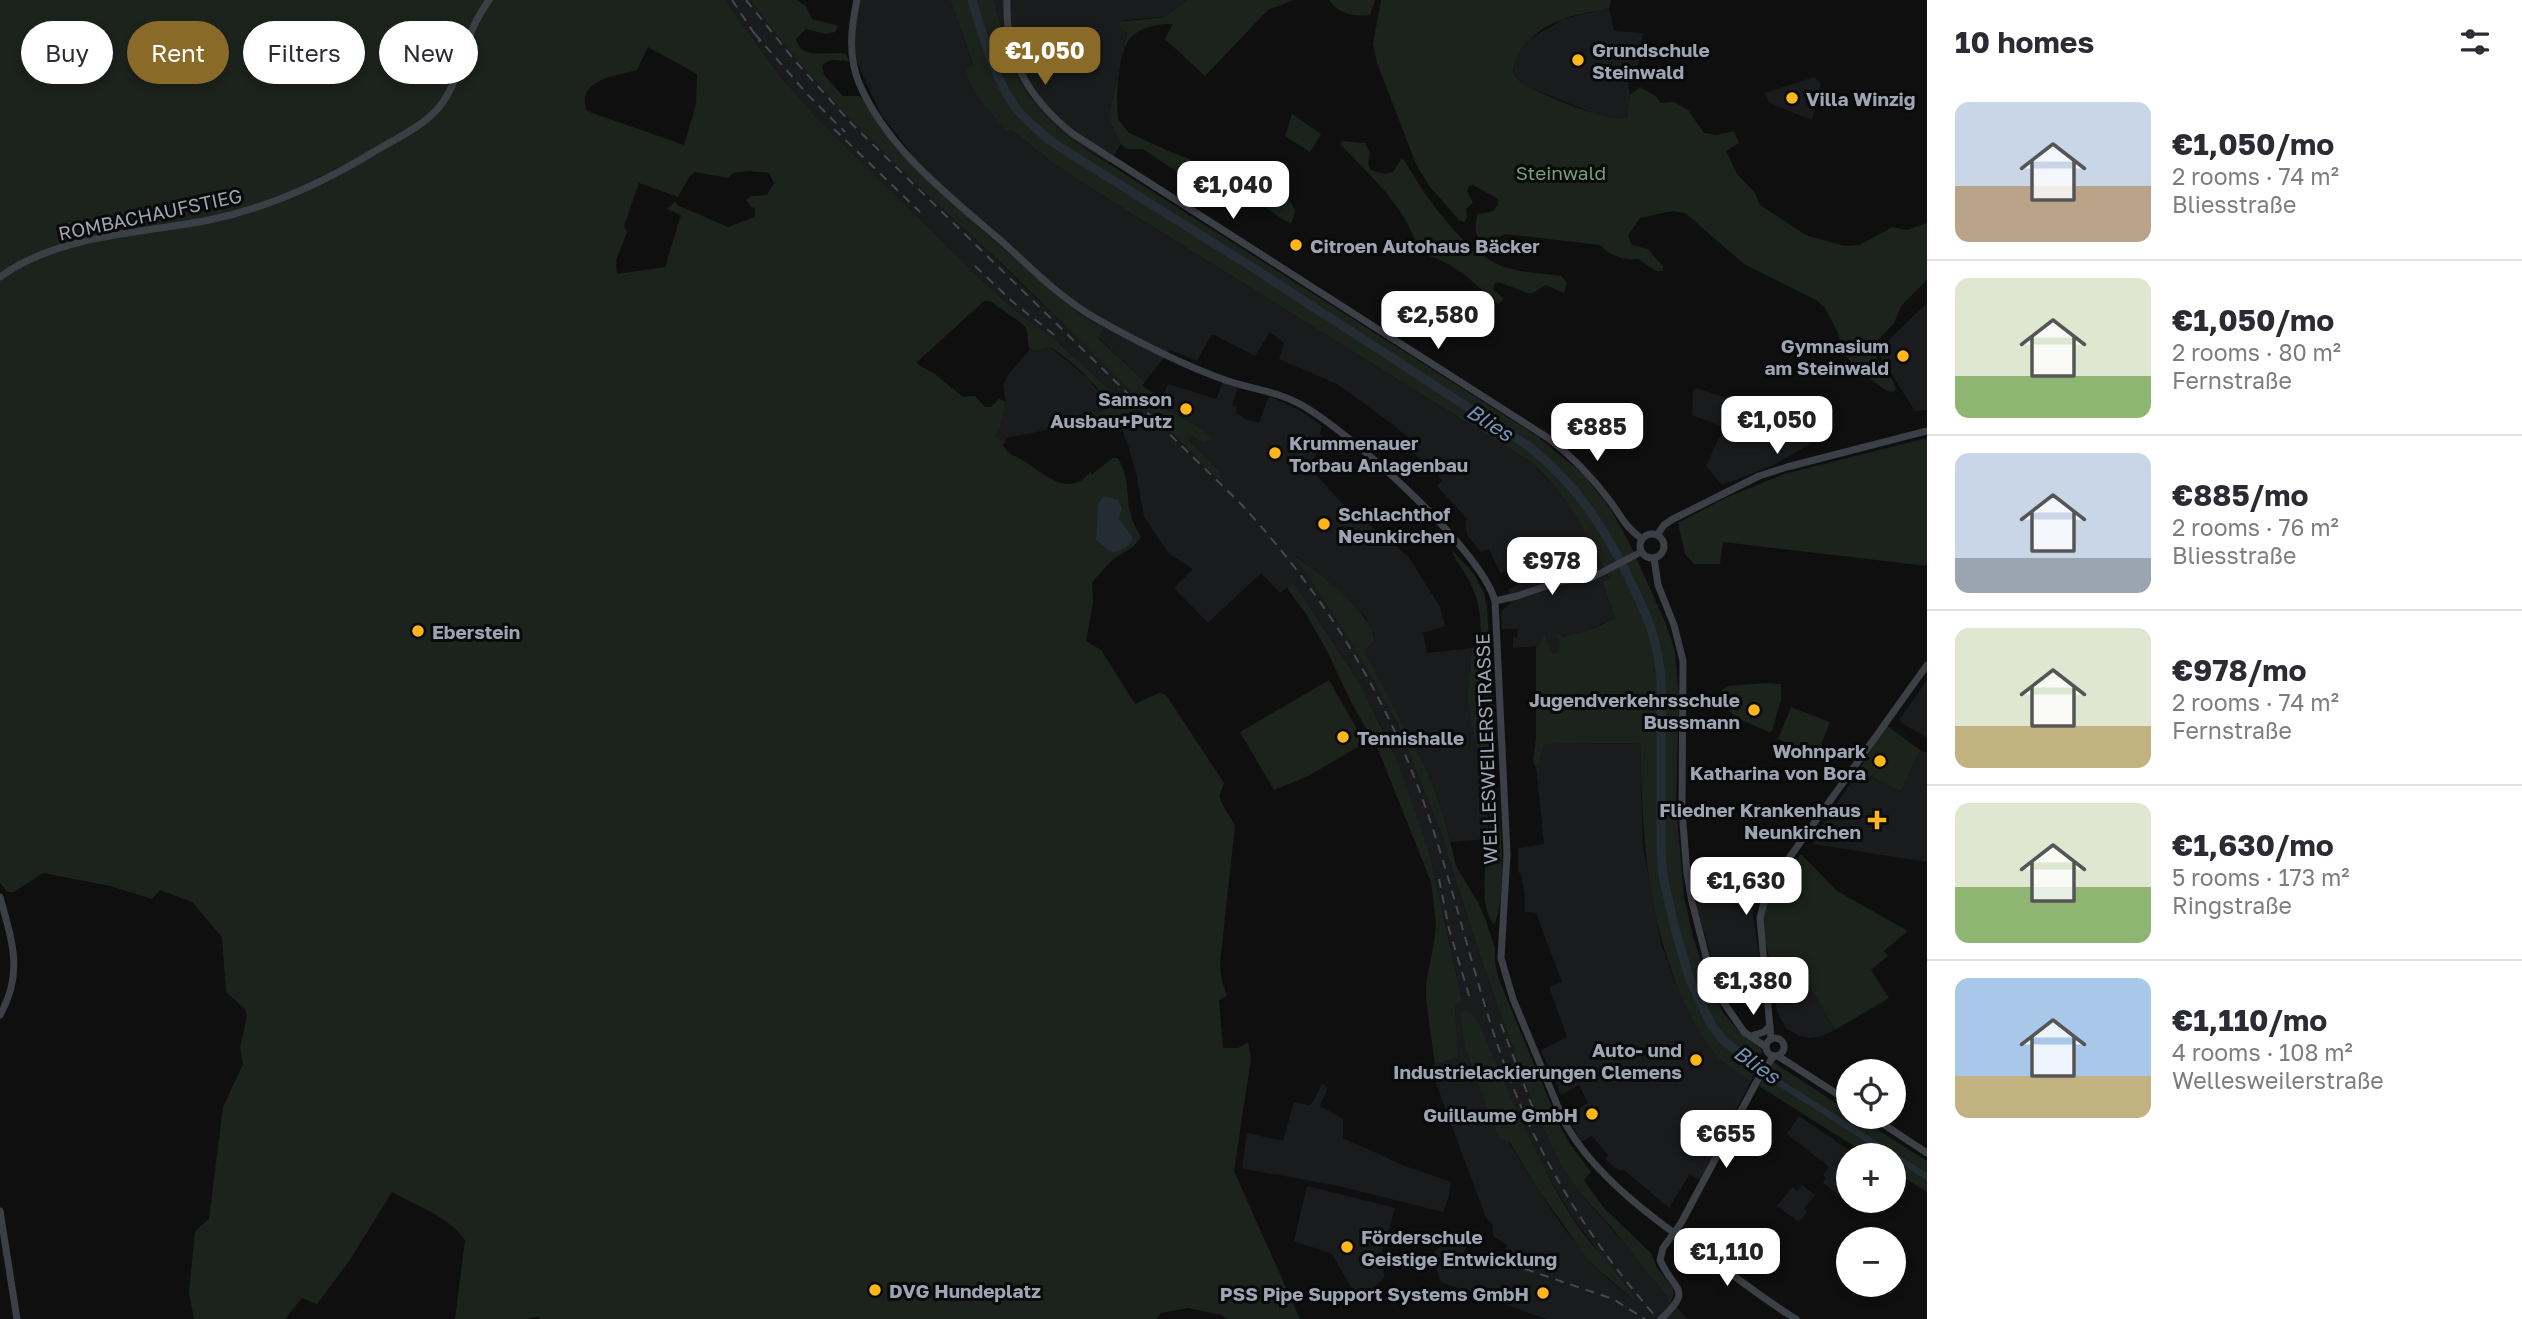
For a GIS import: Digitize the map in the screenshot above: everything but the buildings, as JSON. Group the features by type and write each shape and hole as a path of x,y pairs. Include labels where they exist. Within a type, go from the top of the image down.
{"street":[{"name":"ROMBACHAUFSTIEG","path":"0,277 45,253 76,243 231,214 286,197 335,174 421,122 440,106 456,79 478,17 489,0"},
{"name":"WELLESWEILERSTRASSE","path":"857,0 851,47 858,81 888,131 938,186 1059,293 1086,313 1223,380 1287,398 1330,424 1388,471 1439,523 1483,577 1495,601 1507,854 1500,947 1504,972 1563,1119 1573,1138 1599,1170 1674,1233 1796,1319"},
{"path":"1007,0 1008,32 1016,62 1037,100 1058,122 1254,251 1548,438 1586,471 1627,528 1642,539"},
{"path":"1657,535 1664,525 1673,519 1759,476 1927,431"},
{"path":"1647,534 1657,535 1663,542 1664,549 1659,556 1646,557 1639,544 1647,534"},
{"path":"1495,601 1524,594 1561,580 1591,578 1641,552"},
{"path":"1654,558 1658,585 1681,646 1684,696 1682,810 1687,874 1712,976 1729,1011 1744,1032 1836,1093"},
{"path":"1661,1319 1676,1305 1680,1296 1679,1289 1660,1260 1663,1248 1674,1233 1772,1050 1760,918 1766,895 1782,868 1927,665"},
{"path":"0,897 15,965 11,991 0,1015"},
{"path":"1770,1006 1772,1050"},
{"path":"1729,1011 1772,1050"},
{"path":"1754,1035 1764,1032 1770,1026"},
{"path":"1891,1129 1927,1153"},
{"path":"0,1211 17,1319"}],"shaded area":[{"path":"725,0 751,0 814,80 899,166 1104,363 1195,457 1220,472 1189,440 1189,433 1204,443 1210,438 1196,425 1169,411 1161,401 1168,384 1216,399 1223,382 1238,388 1232,405 1237,407 1236,413 1245,419 1259,423 1269,396 1299,410 1322,426 1320,434 1325,438 1309,467 1342,503 1408,556 1440,607 1445,626 1423,633 1427,653 1472,648 1469,707 1488,809 1488,839 1450,842 1427,770 1365,655 1365,650 1375,641 1366,618 1295,555 1357,651 1398,725 1441,833 1481,959 1536,1112 1560,1164 1579,1192 1688,1319 1547,1319 1441,1282 1433,1259 1434,1252 1446,1241 1468,1241 1462,1260 1471,1263 1472,1259 1502,1264 1507,1245 1493,1236 1493,1225 1486,1218 1437,1086 1433,1068 1435,1064 1456,1058 1455,1006 1462,999 1429,851 1389,742 1362,687 1294,583 1280,593 1261,573 1208,623 1174,588 1193,569 1169,554 1144,517 1137,477 1120,425 1130,410 1052,337 1022,316 985,283 819,120 779,75","holes":["1479,1022 1522,1126 1573,1218 1639,1305 1609,1280 1565,1230 1509,1142"]},
{"path":"860,0 950,0 973,65 979,97 1006,129 1012,130 1081,182 1532,463 1565,497 1588,534 1609,579 1602,583 1615,618 1576,635 1559,635 1559,650 1553,654 1545,636 1540,646 1513,648 1513,638 1517,637 1518,629 1502,629 1501,611 1510,604 1508,590 1518,584 1511,570 1500,573 1489,549 1481,552 1467,535 1467,519 1437,486 1442,480 1431,467 1407,448 1411,440 1392,424 1337,384 1279,359 1284,343 1270,332 1255,356 1212,334 1197,361 1170,350 1145,382 1098,337 1103,327 1085,318 1046,287 937,189 905,156 910,152 880,113 857,62 854,35"},
{"path":"994,0 1187,0 1164,17 1124,20 1127,32 1108,119 1121,144 1109,163 1073,141 1050,124 1037,110 1006,51"},
{"name":"Grundschule Steinwald","path":"1609,8 1614,31 1643,33 1640,53 1642,56 1628,84 1630,95 1627,118 1620,120 1600,116 1526,86 1513,74 1517,54 1531,38 1563,19"},
{"name":"Villa Winzig","path":"1814,77 1821,84 1812,120 1769,103 1765,93"},
{"name":"Gymnasium am Steinwald","path":"1927,303 1927,410 1915,411 1878,353"},
{"path":"1050,347 1089,379 1103,397 1103,409 1098,414 1053,422 1052,429 1006,438 1005,442 993,436 1006,402 1003,386 1007,376 1030,349 1036,351"},
{"path":"1696,388 1801,422 1812,433 1810,444 1774,465 1722,485 1706,466 1724,427 1692,415 1693,391"},
{"path":"1103,496 1118,500 1122,508 1119,518 1133,538 1120,551 1109,551 1096,540 1098,504"},
{"path":"1927,680 1927,738 1903,724 1900,719"},
{"path":"1640,743 1643,847 1661,944 1675,982 1702,1035 1725,1064 1751,1081 1700,1180 1689,1175 1669,1208 1623,1169 1620,1171 1605,1159 1608,1155 1592,1136 1581,1142 1567,1116 1588,1103 1579,1085 1561,1095 1541,1050 1567,1037 1549,987 1562,982 1536,913 1525,912 1521,874 1518,872 1518,848 1544,844 1536,767 1544,744"},
{"name":"Fliedner Krankenhaus Neunkirchen","path":"1920,750 1927,753 1927,862 1813,844 1813,839 1859,770 1901,792"},
{"path":"1749,889 1760,961 1738,963 1717,975 1695,903"},
{"path":"1770,963 1804,977 1835,1030 1811,1038 1802,1037 1787,1029 1777,1012"},
{"path":"1768,1071 1836,1115 1836,1123 1764,1077"},
{"path":"1322,1084 1328,1087 1320,1106 1343,1119 1343,1138 1405,1166 1451,1182 1443,1212 1334,1185 1244,1169 1242,1166 1247,1133 1283,1141 1294,1102 1309,1105"},
{"path":"1799,1116 1838,1143 1836,1143 1836,1193 1823,1183 1826,1178 1823,1175 1829,1167 1787,1134"},
{"path":"1845,1129 1858,1129 1880,1143 1867,1143"},
{"path":"1906,1160 1927,1173 1927,1181 1906,1168"},
{"path":"1802,1185 1815,1195 1804,1209 1807,1212 1799,1222 1777,1206 1792,1187 1797,1191"},
{"name":"Förderschule Geistige Entwicklung","path":"1307,1186 1395,1208 1382,1252 1384,1278 1359,1301 1332,1254 1294,1241"}],"green space":[{"path":"0,0 725,0 779,75 819,120 985,283 1022,316 1052,337 1131,410 1120,424 1120,431 1052,429 1050,427 1053,422 1098,414 1103,409 1103,398 1088,377 1056,351 1050,347 1036,351 1030,349 1024,326 990,301 984,301 917,362 963,397 975,396 985,407 991,407 999,399 1006,402 999,431 994,436 1005,442 1003,445 1010,453 1050,478 1071,484 1078,482 1113,458 1117,458 1124,470 1131,515 1141,537 1133,547 1112,560 1092,582 1093,602 1086,641 1101,650 1135,704 1159,693 1166,695 1224,783 1220,798 1235,826 1220,962 1221,978 1227,996 1219,1000 1223,1048 1238,1048 1248,1042 1251,1059 1234,1171 1300,1319 1228,1319 1188,1308 1161,1313 1156,1319 540,1319 538,1316 527,1319 455,1319 465,1240 441,1218 392,1192 350,1260 317,1304 302,1298 285,1319 194,1319 189,1293 195,1231 209,1219 223,1107 243,1064 240,1047 247,1016 245,1009 226,992 222,937 192,902 160,890 152,899 110,886 43,873 14,892 7,892 0,883","holes":["648,47 697,74 696,104 684,145 587,111 585,101 592,86 608,77 637,70","695,172 728,178 733,173 769,173 774,183 767,195 752,196 746,200 755,208 755,217 728,227 677,205 676,201 667,209 681,215 665,267 617,274 616,261 627,232 624,226 639,183 678,197"]},
{"path":"751,0 797,0 806,6 812,19 838,27 835,32 826,34 806,29 796,39 799,46 810,53 846,54 849,61 831,60 825,63 822,66 824,75 843,96 859,96 863,99 882,130 963,213 1058,297 1085,318 1104,328 1098,338 1145,382 1142,386 1161,397 1169,411 1196,425 1211,438 1204,443 1189,434 1189,440 1220,472 1219,480 1031,292 870,139 778,37"},
{"path":"950,0 994,0 1005,43 1019,79 1040,111 1073,141 1537,436 1583,474 1610,508 1630,544 1666,624 1675,651 1679,697 1676,805 1684,896 1693,937 1710,987 1724,1014 1741,1034 1762,1052 1751,1081 1724,1063 1706,1041 1687,1008 1670,968 1653,905 1648,874 1640,743 1544,744 1538,767 1533,763 1536,738 1536,647 1542,642 1541,636 1545,636 1553,654 1559,650 1556,632 1564,637 1592,629 1615,618 1602,582 1609,578 1567,502 1532,463 1081,182 1012,130 1006,130 982,102 968,78 966,69 973,64"},
{"path":"1187,0 1294,0 1268,10 1205,76 1165,39 1173,24 1161,24 1132,36 1124,49 1119,68 1127,33 1120,27 1120,22 1164,17"},
{"path":"1329,0 1375,0 1370,15 1364,16 1342,11"},
{"name":"Steinwald","path":"1381,0 1611,0 1609,8 1566,18 1547,26 1530,38 1518,55 1513,74 1534,90 1592,113 1619,119 1627,118 1630,95 1640,87 1657,97 1660,103 1674,102 1688,110 1704,133 1717,135 1734,131 1739,143 1726,151 1737,174 1755,193 1760,205 1806,235 1844,246 1859,245 1893,227 1907,230 1927,223 1927,280 1901,306 1894,323 1878,340 1874,350 1881,367 1893,380 1896,389 1893,392 1887,391 1860,372 1843,353 1837,331 1825,308 1816,300 1744,264 1685,213 1672,211 1640,218 1628,235 1632,245 1648,249 1663,266 1663,271 1656,271 1638,259 1618,257 1600,245 1505,234 1496,239 1491,247 1482,242 1476,229 1478,214 1493,211 1498,205 1498,199 1473,185 1469,186 1467,191 1473,203 1466,209 1467,218 1464,222 1459,220 1430,187 1416,164 1377,63 1373,44"},
{"path":"1119,69 1118,119 1129,133 1288,197 1295,210 1293,220 1290,223 1284,220 1235,183 1230,183 1223,191 1217,192 1192,182 1143,149 1126,149 1108,119"},
{"path":"1292,114 1321,134 1310,152 1285,136"},
{"path":"1342,141 1365,143 1370,152 1368,164 1371,170 1385,174 1393,172 1401,159 1404,160 1434,206 1472,248 1502,266 1561,276 1567,283 1564,293 1546,285 1531,294 1498,282 1493,289 1504,299 1498,304 1450,265 1414,253 1412,251 1416,246 1405,219 1385,191 1340,144"},
{"path":"1927,438 1927,566 1723,542 1720,564 1694,564 1685,554 1678,523 1725,498 1784,474"},
{"path":"1452,550 1474,574 1484,593 1487,607 1496,746 1490,761 1497,790 1502,863 1501,899 1494,925 1489,917 1485,895 1489,806 1468,700 1472,648 1481,640 1480,614 1472,586"},
{"path":"1293,554 1342,593 1371,629 1375,641 1365,650 1366,655 1427,770 1444,817 1456,866 1486,921 1495,948 1499,980 1559,1124 1591,1172 1584,1180 1604,1208 1651,1253 1657,1268 1672,1287 1674,1293 1671,1302 1613,1229 1579,1192 1560,1164 1536,1112 1481,959 1441,833 1398,725 1357,651"},
{"path":"1294,583 1362,687 1398,763 1429,851 1462,1000 1455,1006 1456,1058 1435,1064 1426,1000 1426,983 1436,924 1431,882 1377,747 1351,702 1327,651 1306,614 1287,588"},
{"path":"1329,680 1365,743 1308,776 1274,790 1240,732"},
{"name":"Jugendverkehrsschule Bussmann","path":"1781,684 1781,700 1772,731 1737,718 1721,703 1722,690 1728,686"},
{"path":"1791,707 1830,722 1817,755 1778,739"},
{"path":"1886,725 1920,750 1901,792 1859,770"},
{"path":"1801,854 1837,891 1908,931 1884,951 1888,956 1871,970 1889,998 1835,1030 1804,977 1770,963 1765,940 1763,917 1768,900"},
{"path":"1463,1009 1479,1022 1510,1096 1557,1193 1571,1216 1639,1305 1589,1261 1535,1185 1510,1142 1498,1137 1465,1047 1460,1014"},
{"path":"1773,1062 1836,1103 1836,1115 1768,1071"},
{"path":"1764,1077 1836,1123 1836,1129 1845,1129 1867,1143 1849,1143 1759,1086"},
{"path":"1858,1129 1876,1129 1898,1143 1880,1143"},
{"path":"1906,1148 1927,1161 1927,1173 1906,1160"},
{"path":"1906,1168 1927,1181 1927,1192 1906,1179"}],"waterway":[{"name":"Blies","path":"972,0 989,55 1007,95 1019,112 1044,136 1531,448 1561,475 1585,504 1625,570 1656,646 1661,676 1663,876 1690,980 1712,1026 1724,1041 1769,1075"}],"railway":[{"path":"732,0 760,42"},
{"path":"746,0 796,62 853,125 1240,503 1318,599 1362,668 1415,779 1441,853 1496,1040 1538,1142 1554,1174 1592,1235 1658,1319"},
{"path":"755,34 809,96 845,132"},
{"path":"834,129 920,212"},
{"path":"975,266 1014,303 1057,337"},
{"path":"1439,879 1449,929 1471,1002"},
{"path":"1501,1024 1537,1119"},
{"path":"1525,1269 1613,1299 1645,1319"}],"place":[{"name":"Grundschule Steinwald","path":"1578,60"},
{"name":"Villa Winzig","path":"1792,98"},
{"name":"Citroen Autohaus Bäcker","path":"1296,245"},
{"name":"Gymnasium am Steinwald","path":"1903,356"},
{"name":"Samson Ausbau+Putz","path":"1186,409"},
{"name":"Krummenauer Torbau Anlagenbau","path":"1275,453"},
{"name":"Schlachthof Neunkirchen","path":"1324,524"},
{"name":"Eberstein","path":"418,631"},
{"name":"Jugendverkehrsschule Bussmann","path":"1754,710"},
{"name":"Tennishalle","path":"1343,737"},
{"name":"Wohnpark Katharina von Bora","path":"1880,761"},
{"name":"Fliedner Krankenhaus Neunkirchen","path":"1877,820"},
{"name":"Auto- und Industrielackierungen Clemens","path":"1696,1060"},
{"name":"Guillaume GmbH","path":"1592,1114"},
{"name":"Förderschule Geistige Entwicklung","path":"1347,1247"},
{"name":"DVG Hundeplatz","path":"875,1290"},
{"name":"PSS Pipe Support Systems GmbH","path":"1543,1293"}]}
